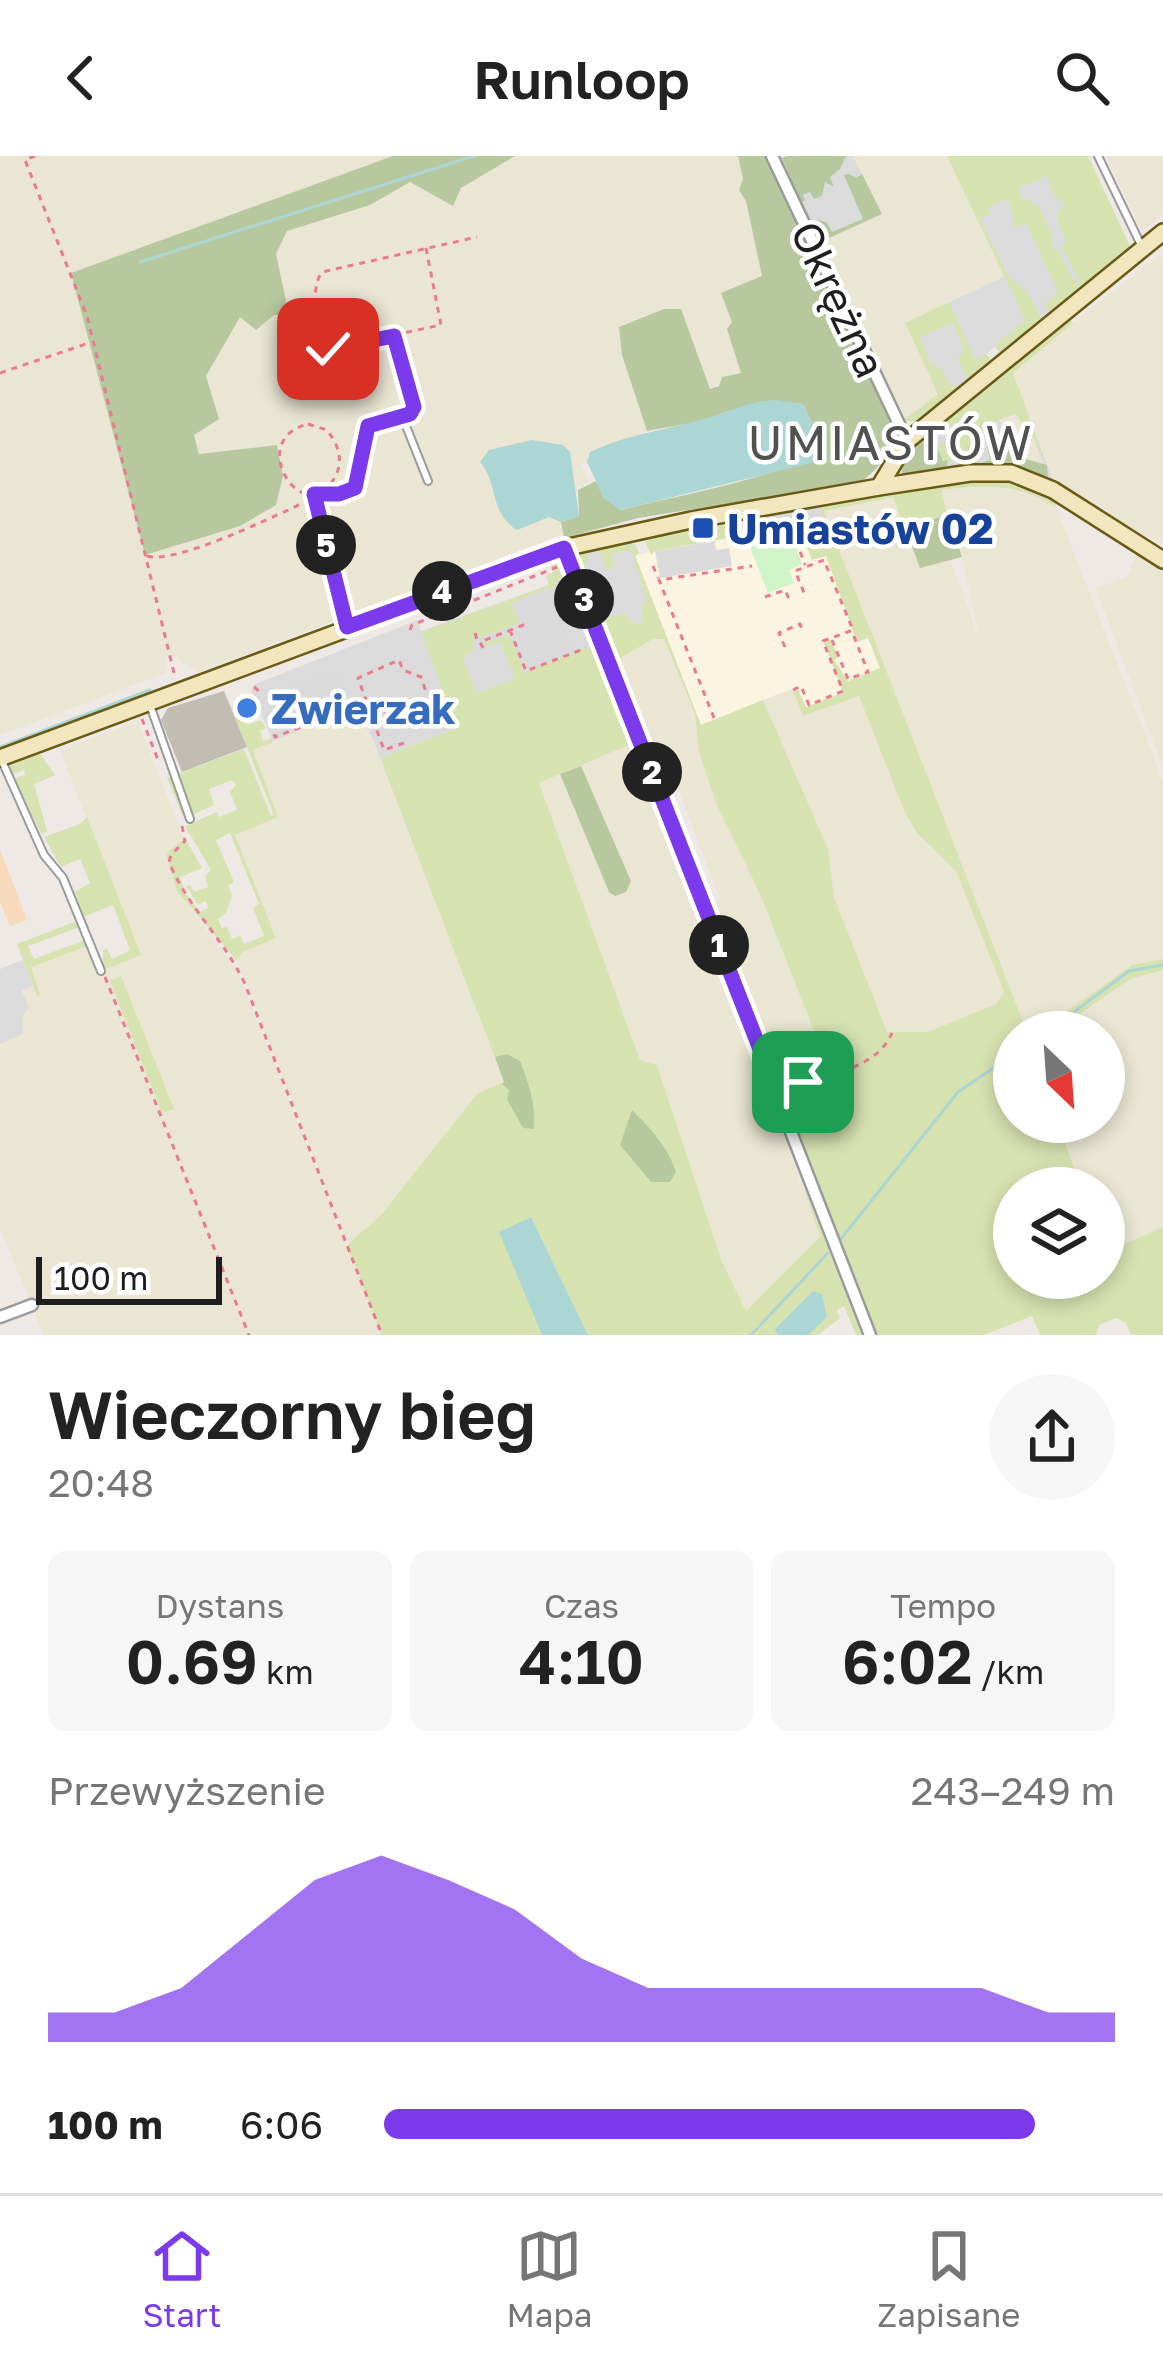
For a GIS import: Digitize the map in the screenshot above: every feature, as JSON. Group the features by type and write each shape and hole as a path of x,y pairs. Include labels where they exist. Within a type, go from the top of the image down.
{"main road":[{"path":"879,488 907,441 1163,232"},
{"path":"0,758 564,548 691,520 970,473 1011,473 1053,490 1163,560"}],"street":[{"name":"Okrężna","path":"772,156 907,441"},
{"path":"564,548 870,1335"},
{"path":"0,1317 32,1305"}],"lane":[{"path":"1098,156 1143,248"},
{"path":"402,416 428,481"},
{"path":"143,704 190,819"},
{"path":"0,758 44,855 63,878 100,971"}],"path":[{"path":"35,156 25,160 86,316 178,691"},
{"path":"426,248 441,325 328,349 315,283 322,272 426,248 477,237"},
{"path":"145,555 155,559 176,554 293,508 314,494 327,488 339,458 327,430 308,424 283,443 280,462 290,485 304,494 314,494 339,494 355,488 368,426 402,416 414,407 394,336"},
{"path":"0,373 93,342"},
{"path":"314,494 347,627"},
{"path":"790,517 808,568"},
{"path":"805,595 795,571 824,560 868,672 848,680 832,638"},
{"path":"410,630 412,625 559,566"},
{"path":"653,566 714,718"},
{"path":"658,580 752,566"},
{"path":"765,598 785,590 790,603"},
{"path":"475,633 481,645 526,624"},
{"path":"777,647 784,646 779,633 800,624 802,628"},
{"path":"510,630 526,670 586,648"},
{"path":"793,690 802,686 809,705 843,691 823,641 852,631"},
{"path":"397,651 403,670 421,677 428,695"},
{"path":"399,660 355,683 384,750 404,742"},
{"path":"254,687 261,693"},
{"path":"274,734 364,698"},
{"path":"143,704 158,759"},
{"path":"372,717 385,712"},
{"path":"179,816 185,842 169,862 196,915 237,966 382,1335"},
{"path":"100,971 108,980 249,1335"},
{"path":"776,1090 859,1065 879,1054 892,1033"}],"shaded area":[{"path":"0,156 394,156 71,273 145,555 283,477 277,445 198,454 194,435 206,376 287,231 370,205 410,182 461,188 516,156 738,156 743,179 739,190 746,201 762,277 727,330 742,373 730,374 710,390 622,355 647,431 591,452 587,462 581,463 589,482 578,490 561,522 563,534 199,672 178,656 166,658 168,672 0,735"},
{"path":"787,156 853,156 882,214 813,245 775,162"},
{"path":"853,156 947,156 1006,276 906,322 938,394 905,421 820,242 882,214"},
{"path":"1106,156 1163,156 1163,214 1142,231"},
{"path":"1048,163 1105,279 1034,337 1025,321 977,362 984,377 1004,361 1056,486 950,476 927,424 944,409 905,323 1005,276 968,199"},
{"path":"1161,253 1163,543 1123,527 1056,486 1013,375"},
{"path":"1016,413 1029,427 1045,467 1012,455 1000,420"},
{"path":"984,484 1031,492 1056,507 1163,781 1163,959 1132,965 1068,1011 1019,1011 824,511 893,497 920,567 950,560 979,637 962,557 940,490"},
{"path":"823,503 826,522 806,526 797,520 782,524 780,532 747,540 743,531 742,524 750,516"},
{"path":"827,524 888,681 803,716 792,689 701,725 635,555 743,531 749,542 790,531 793,537 802,534 800,529"},
{"path":"715,541 716,550 729,548 732,566 660,578 655,551"},
{"path":"635,544 665,632 606,654 615,677 380,758 360,708 273,742 253,685 418,620 421,631 549,585 546,576 554,572 548,559 585,548"},
{"path":"1137,554 1163,568 1163,768 1096,588 1127,577"},
{"path":"549,588 574,651 528,669 523,656 532,653 529,646 520,649 515,636 523,632 512,603"},
{"path":"664,638 695,714 699,751 715,801 760,894 831,1074 785,1096 712,905 720,899 664,752 656,744 650,747 615,661 653,639"},
{"path":"339,670 352,700 335,706 337,712 325,717 322,711 306,717 308,723 298,727 295,721 278,728 266,695"},
{"path":"792,689 803,716 859,695 905,813 917,833 956,871 1004,993 996,1004 928,1032 887,1033 834,897 828,849 763,700"},
{"path":"224,691 247,747 182,772 161,720 168,708"},
{"path":"360,708 504,1083 348,1244 237,961 240,953 276,938 235,834 278,817 252,749"},
{"path":"138,721 184,840 177,891 237,970 382,1335 44,1335 0,1228 0,1044 23,1034 22,1018 29,1007 22,991 33,986 37,995 30,967 90,945 99,971 140,955 60,750"},
{"path":"636,742 820,1237 747,1312 722,1262 657,1065 640,1060 539,783 560,774 609,892 631,880 581,766"},
{"path":"23,960 33,986 22,991 29,1007 22,1018 23,1034 0,1044 0,969"},
{"path":"1163,970 1163,1227 1125,1244 1125,1167 1074,1167 1065,1143 1125,1143 1125,1011 1084,1011 1130,979"}],"green space":[{"path":"393,156 515,156 461,188 453,206 410,182 370,205 287,231 276,254 289,315 274,315 256,330 240,317 206,376 219,419 194,435 199,454 277,445 283,476 276,505 240,526 145,555 71,273"},
{"path":"738,156 769,156 893,425 891,449 861,482 638,518 564,538 561,522 579,516 578,490 596,481 604,498 621,510 746,480 818,454 816,432 803,404 753,405 647,431 622,355 619,327 664,309 681,309 710,389 719,386 722,377 741,373 727,329 732,322 721,293 762,276 746,201 739,190 743,179"},
{"path":"777,156 781,156 904,420 938,394 905,323 949,302 976,361 985,353 991,360 966,379 958,359 963,349 953,323 920,337 930,363 957,387 916,421 900,422"},
{"path":"846,156 830,177 834,187 825,182 822,196 814,199 810,192 801,202 782,158"},
{"path":"947,156 1088,156 1130,246 1050,311 1044,304 1058,292 1026,223 1014,228 1010,201 988,208 990,213 980,219 1008,276 1026,291 1042,319 1000,352 994,346 1025,320","holes":["1047,176 1054,196 1067,208 1058,210 1058,224 1067,242 1061,246 1079,280 1076,284 1057,250 1053,251 1051,232 1037,203 1023,201 1018,188"]},
{"path":"862,174 882,214 820,242 811,223 827,223 832,232 863,219 844,175 856,178"},
{"path":"1070,318 1073,323 1013,373 1047,465 1029,428 1015,413 983,427 985,434 977,438 980,446 971,450 969,445 973,462 944,461 937,446 965,434 958,420 954,426 931,432 901,474 898,465 913,444"},
{"path":"931,432 943,461 948,460 946,471 903,474 900,466 912,447"},
{"path":"1007,441 1012,455 1047,465 1048,480 1014,466 961,468 958,462 973,462 967,444 977,464 990,460 987,447"},
{"path":"991,478 1010,480 1052,497 1056,507 1014,489 941,490 948,515 904,526 893,497 824,511 1019,1011 993,1011 993,1143 1065,1143 1074,1167 993,1167 993,1299 1125,1299 1125,1244 1163,1227 1163,1335 1131,1335 1126,1323 1116,1318 1100,1324 1096,1335 1040,1335 1032,1316 984,1335 876,1335 785,1096 831,1074 760,894 715,801 699,751 695,714 664,639 653,639 615,661 598,621 624,613 634,625 643,621 641,605 647,603 631,550 612,554 615,567 606,570 599,549 588,552 588,563 578,569 576,552 630,541 639,553 635,556 701,725 763,700 828,849 834,897 887,1032 928,1032 996,1004 1004,992 956,871 917,833 905,813 859,696 803,716 793,691 798,689 806,707 843,692 824,643 831,640 838,657 834,660 848,681 880,668 868,638 857,642 826,556 812,560 807,548 811,545 806,544 799,526 823,503"},
{"path":"948,515 962,557 920,568 904,526"},
{"path":"727,522 735,537 651,555 646,543 654,534"},
{"path":"790,531 802,564 789,570 794,583 768,593 748,542"},
{"path":"548,559 561,569 561,578 550,591 513,603 520,623 480,638 473,633 474,651 462,657 477,693 515,679 500,642 485,647 484,643 509,634 525,673 587,647 598,652 636,742 539,783 640,1060 657,1065 722,1262 746,1311 820,1237 800,1177 862,1335 856,1335 844,1306 837,1310 840,1318 818,1335 588,1335 531,1217 500,1232 542,1335 382,1335 347,1245 382,1214 477,1094 504,1082 380,758 456,728 421,632 549,585 546,576 554,572"},
{"path":"237,702 246,725 261,720 266,728 260,731 263,741 271,739 268,728 273,742 253,750 278,817 235,835 276,938 241,953 237,961 177,891 166,854 185,838 202,868 180,877 200,912 208,908 206,901 198,905 186,886 194,892 208,887 205,876 211,870 185,826 217,812 219,817 237,810 230,792 236,785 232,780 209,789 214,805 188,817 182,814 167,778 244,749 274,815 231,707","holes":["230,833 259,904 253,908 264,936 244,944 240,935 232,939 218,919 226,913 232,895 228,885 234,882 216,840"]},
{"path":"40,754 55,775 34,784 47,831 42,834 13,779 25,775 24,770 13,774 9,766"},
{"path":"581,766 631,881 626,892 615,896 609,892 560,774"},
{"path":"87,817 141,955 103,970 103,950 112,959 130,950 113,905 83,917 75,892 90,883 80,859 61,867 44,837"},
{"path":"74,922 80,927 28,946 34,959 85,940 88,946 31,967 37,996 17,944"},
{"path":"1163,959 1163,970 1130,979 1084,1011 1067,1011 1132,965"},
{"path":"121,976 174,1109 162,1113 110,981"},
{"path":"507,1054 520,1061 533,1103 534,1129 523,1128 507,1099 509,1090 502,1084 495,1057"},
{"path":"632,1110 668,1153 676,1172 670,1182 651,1182 620,1145"}],"sand":[{"path":"0,849 27,920 10,926 0,901"}],"water":[{"path":"776,400 803,404 816,432 818,454 811,463 620,510 604,498 587,462 590,452 618,441"},
{"path":"532,440 563,445 570,452 579,516 561,522 549,517 517,530 502,515 480,462 489,450"},
{"path":"531,1217 588,1335 542,1335 499,1232"},
{"path":"813,1291 822,1294 827,1317 808,1335 778,1335 775,1329"}],"waterway":[{"path":"140,262 474,156"},
{"path":"0,747 150,690"},
{"path":"1075,1011 1129,971 1163,965"},
{"path":"840,1240 958,1092 993,1068"},
{"path":"751,1335 828,1253"}],"place":[{"name":"Umiastów 02","path":"703,528"},
{"name":"Zwierzak","path":"247,708"}],"district":[{"name":"UMIASTÓW","path":"891,442"}],"route":[{"path":"328,349 394,336 414,407 410,414 368,426 355,488 339,494 314,494 347,627 564,548 776,1090 803,1082"}]}
